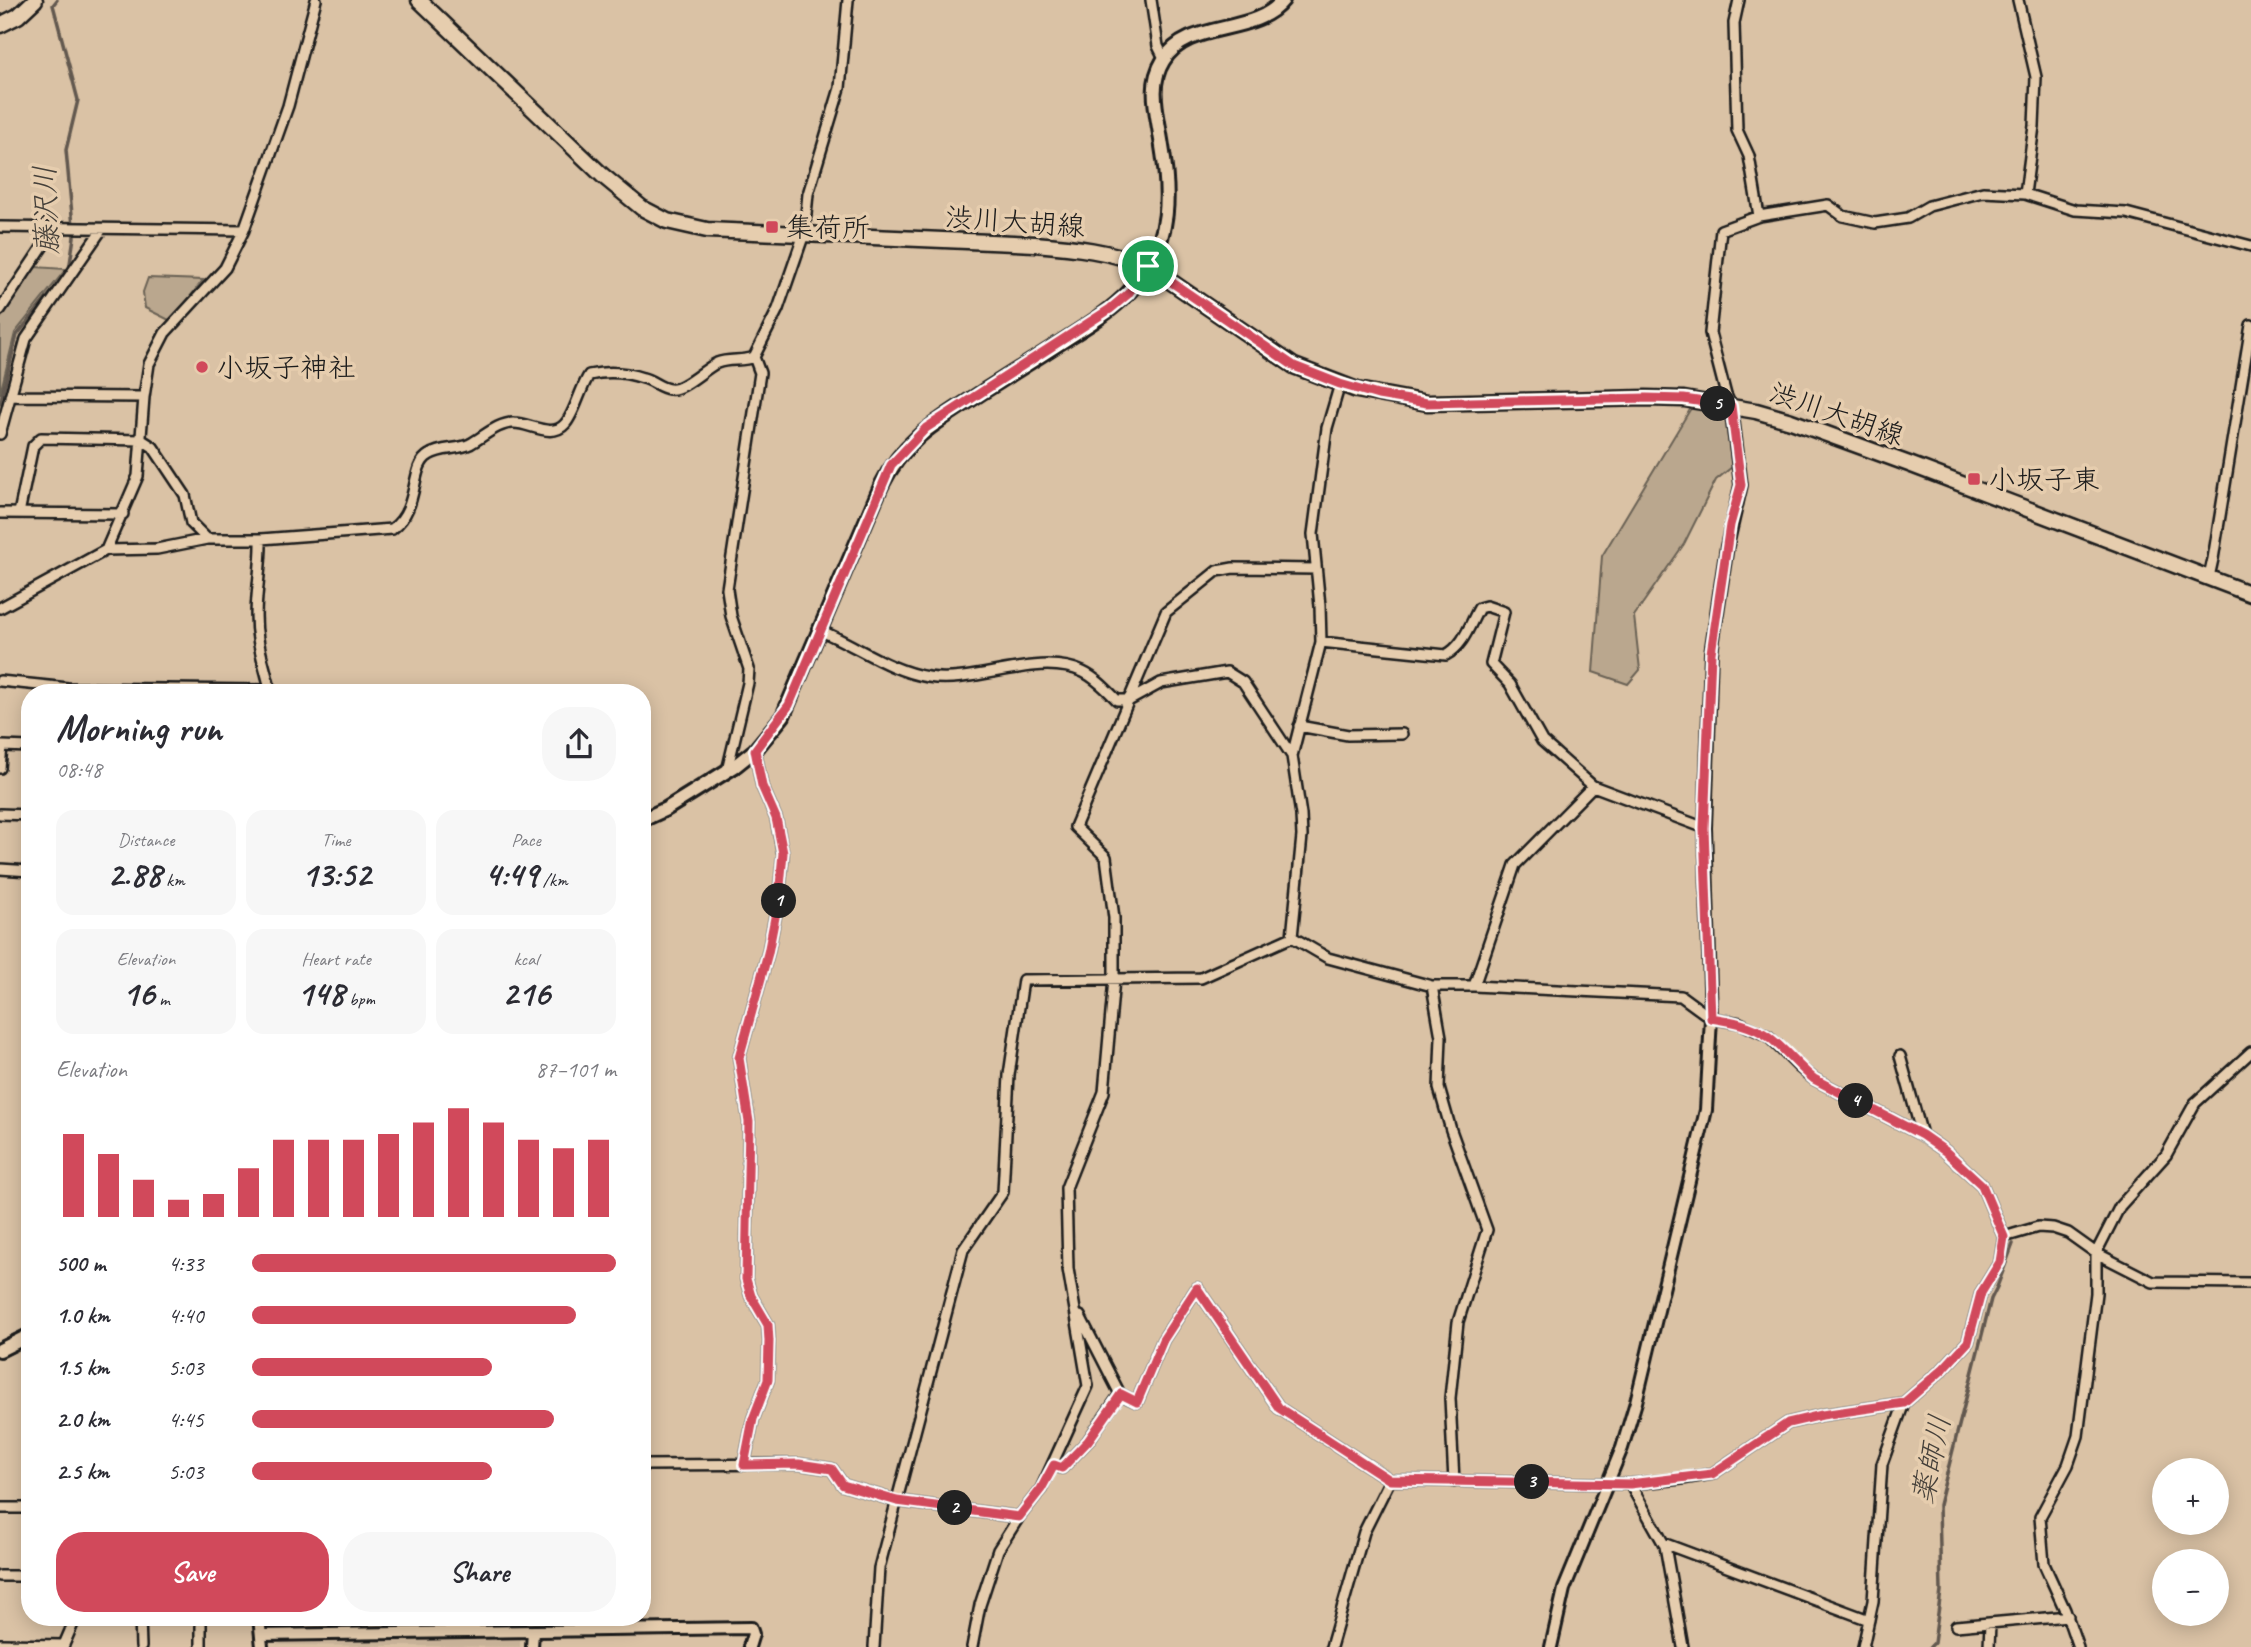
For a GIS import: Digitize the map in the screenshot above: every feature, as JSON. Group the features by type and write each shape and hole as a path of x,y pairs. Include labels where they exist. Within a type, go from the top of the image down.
{"main road":[{"path":"0,25 18,16 35,0"},
{"name":"渋川大胡線","path":"419,0 602,175 642,208 667,221 707,230 1035,244 1082,248 1125,257 1148,266 1294,366 1340,384 1378,395 1427,403 1646,398 1684,399 1731,406 1791,421 2251,594"},
{"path":"651,816 727,771 755,750 789,705 881,486 891,465 911,442 946,414 1088,325 1128,294 1148,266 1161,244 1166,225 1162,147 1154,100 1156,76 1164,58 1175,47 1194,36 1261,17 1283,0"},
{"path":"0,1350 21,1340"}],"street":[{"path":"106,550 138,476 149,364 165,333 225,268 244,230 288,106 316,0"},
{"path":"0,608 106,550 158,548 207,539 261,539 391,529 403,521 410,508 423,459 431,453 468,445 509,422 548,430 557,429 566,424 581,386 589,376 603,372 643,378 669,390 678,388 717,363 726,360 744,361 754,357 778,309 804,234 808,194 840,88 848,0"},
{"path":"1151,0 1158,46 1164,58"},
{"path":"1740,0 1734,23 1737,130 1749,156 1759,216"},
{"path":"2018,0 2036,78 2034,126 2025,194"},
{"path":"1551,1647 1564,1589 1622,1448 1636,1402 1706,1110 1711,1018 1704,828 1711,653 1728,535 1741,485 1731,406 1710,333 1721,230 1759,216 1828,205 1843,216 1875,223 1908,218 1929,206 1983,192 2025,194 2075,210 2126,213 2251,246"},
{"path":"0,227 244,230"},
{"path":"0,310 55,228"},
{"path":"0,434 26,339 102,229"},
{"path":"2208,577 2251,324"},
{"path":"727,771 748,676 731,616 727,589 760,373 754,357"},
{"path":"1292,937 1302,836 1292,755 1321,642 1321,606 1313,534 1327,428 1340,384"},
{"path":"9,396 144,397"},
{"path":"19,513 33,446 41,438 142,440 153,447 185,495 191,523 207,539"},
{"path":"0,513 123,514"},
{"path":"261,539 257,638 269,684"},
{"path":"972,1647 980,1605 998,1550 1041,1489 1088,1386 1068,1269 1066,1188 1104,1092 1114,979 1114,918 1106,857 1075,827 1166,612 1217,571 1233,568 1316,569"},
{"path":"1321,642 1446,655 1454,651 1462,641 1479,608 1486,606 1504,612 1491,664 1510,684 1542,741 1592,786 1704,828"},
{"path":"820,630 896,668 919,676 945,679 1054,666 1083,672 1095,679 1117,700 1130,700 1161,683 1227,671 1243,682 1292,755"},
{"path":"0,681 29,684"},
{"path":"1299,726 1348,735 1402,734"},
{"path":"0,768 2,746 21,747"},
{"path":"744,1465 753,1419 768,1380 769,1341 768,1325 751,1296 746,1279 749,1122 739,1058 768,953 779,897 783,853 776,818 762,786 755,750"},
{"path":"1474,986 1515,864 1592,786"},
{"path":"0,814 21,815"},
{"path":"0,869 21,870"},
{"path":"874,1647 878,1568 964,1250 1003,1192 1009,1075 1023,980 1201,978 1292,937"},
{"path":"1292,937 1328,958 1433,986 1681,996 1711,1018 1740,1023 1768,1036 1814,1079 1922,1135 1945,1151 1982,1185 2004,1237 2000,1262 1981,1293 1968,1342 1943,1369 1904,1403 1882,1464 1873,1601 1863,1647"},
{"path":"1433,986 1441,1037 1439,1088 1487,1230 1458,1322 1450,1398 1454,1482"},
{"path":"2078,1647 2068,1616 2043,1564 2040,1517 2068,1465 2078,1436 2096,1293 2096,1253 2120,1206 2166,1155 2195,1103 2251,1052"},
{"path":"1900,1056 1922,1135"},
{"path":"2004,1237 2038,1227 2053,1228 2068,1233 2096,1253 2153,1282 2251,1283"},
{"path":"1074,1304 1121,1394 1137,1402 1163,1340 1197,1288 1279,1408 1390,1480 1630,1484 1712,1474 1788,1423 1822,1415 1904,1403"},
{"path":"1054,1465 1062,1468 1088,1441 1121,1394"},
{"path":"651,1465 799,1464 832,1469 843,1485 897,1501 1019,1517"},
{"path":"1331,1647 1364,1532 1390,1480"},
{"path":"1630,1484 1663,1543 1675,1591 1683,1647"},
{"path":"0,1508 21,1508"},
{"path":"1663,1543 1869,1620"},
{"path":"0,1576 21,1576"},
{"path":"1956,1626 2068,1616"},
{"path":"1989,1647 1990,1623"},
{"path":"0,1644 63,1646 72,1626"},
{"path":"140,1626 141,1647"},
{"path":"201,1626 201,1647"},
{"path":"261,1641 751,1628 749,1647"},
{"path":"533,1632 533,1647"}],"shaded area":[{"path":"35,267 66,269 15,333 0,394 0,319"},
{"path":"148,278 203,280 171,321 145,308 143,292"},
{"path":"1691,408 1724,410 1732,467 1716,480 1684,544 1634,616 1640,670 1628,684 1593,672 1602,556"},
{"path":"520,1638 520,1647 276,1645 281,1643"}],"waterway":[{"name":"藤沢川","path":"0,403 17,335 69,270 74,237 66,150 78,100 53,5 57,0"},
{"name":"薬師川","path":"1930,1647 1934,1643 1941,1591 1939,1505 1991,1299 2013,1244"}],"place":[{"name":"集荷所","path":"772,227"},
{"name":"小坂子神社","path":"202,367"},
{"name":"小坂子東","path":"1974,479"}],"route":[{"path":"1148,266 1294,366 1378,395 1427,403 1646,398 1684,399 1731,406 1741,485 1730,525 1711,653 1704,828 1711,1018 1740,1023 1768,1036 1814,1079 1922,1135 1945,1151 1982,1185 2004,1237 2000,1262 1981,1293 1968,1342 1943,1369 1904,1403 1822,1415 1788,1423 1712,1474 1682,1479 1630,1484 1390,1480 1279,1408 1197,1288 1163,1340 1137,1402 1121,1394 1088,1441 1062,1468 1054,1465 1041,1489 1019,1517 897,1501 843,1485 832,1469 799,1464 744,1465 753,1419 768,1380 769,1341 768,1325 751,1296 746,1279 749,1122 739,1058 768,953 779,897 783,853 776,818 762,786 755,750 789,705 891,465 926,428 1110,309 1128,294 1148,266"}]}
